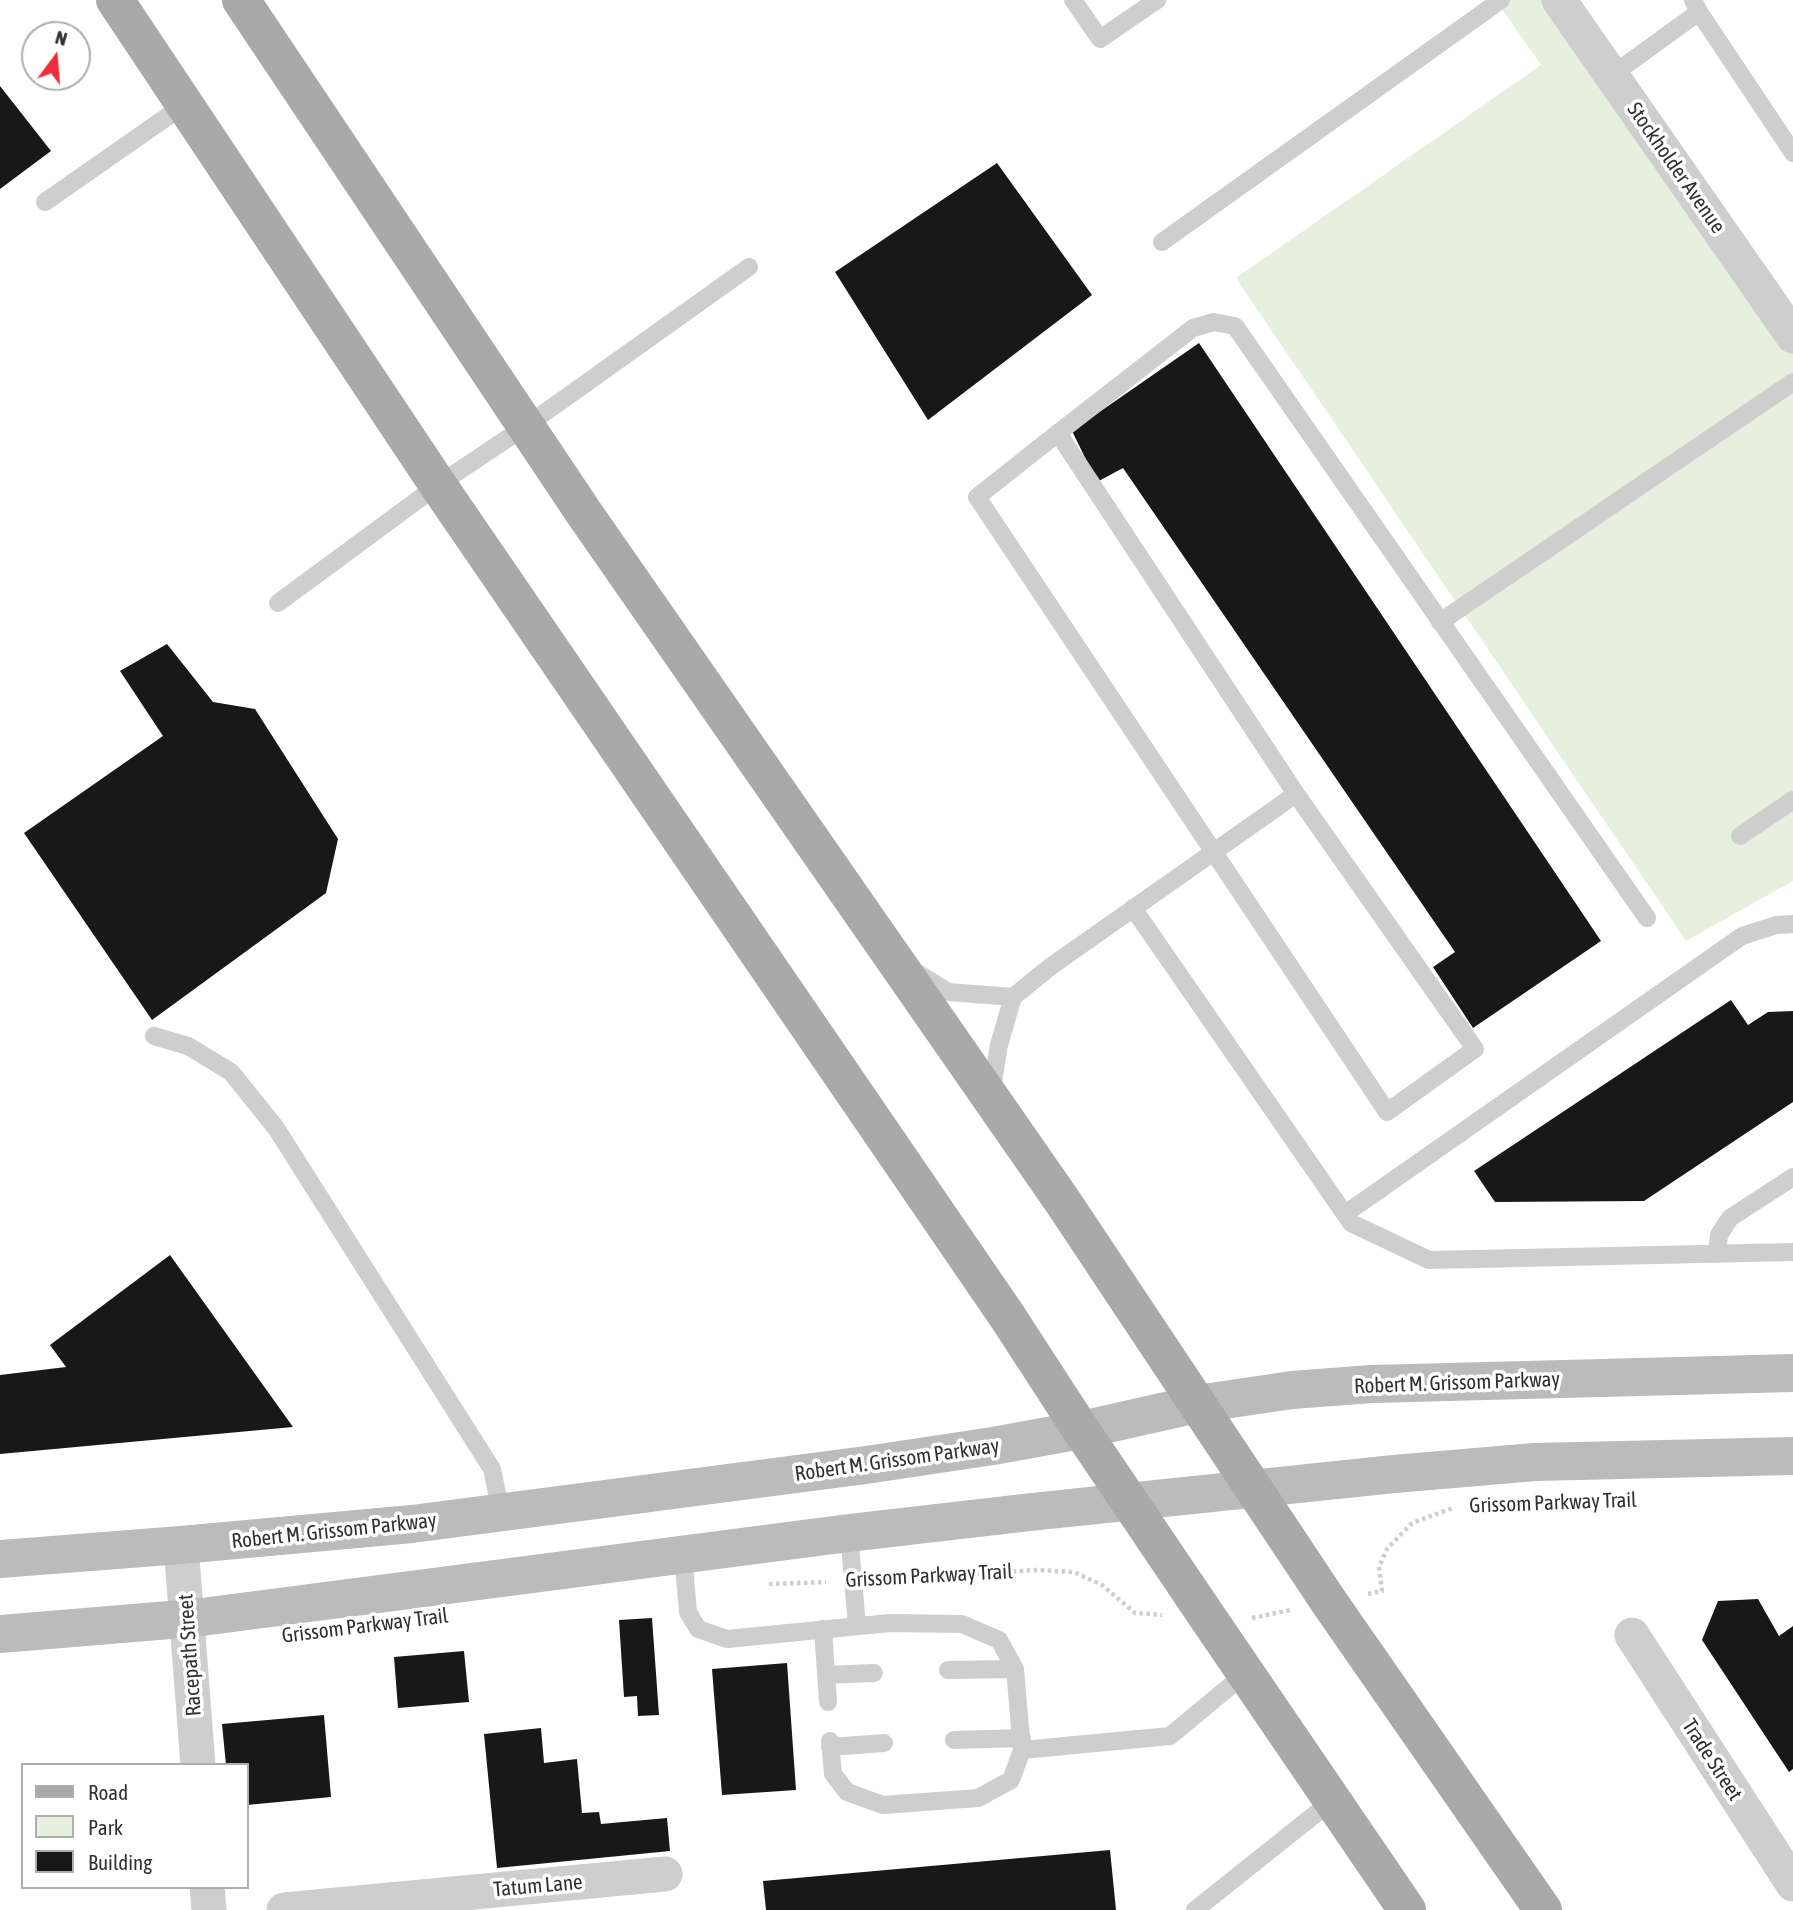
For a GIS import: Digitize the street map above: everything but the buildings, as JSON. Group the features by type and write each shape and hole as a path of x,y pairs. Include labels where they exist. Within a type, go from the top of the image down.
{"main road":[{"path":"115,0 438,485 1003,1309 1081,1430 1407,1910"},
{"path":"241,0 592,524 1109,1270 1329,1602 1543,1910"},
{"name":"Robert M. Grissom Parkway","path":"0,1559 412,1524 501,1513 993,1447 1197,1404 1292,1390 1372,1384 1793,1373"},
{"path":"0,1634 187,1618 849,1534 1394,1474 1535,1462 1793,1456"}],"street":[{"name":"Stockholder Avenue","path":"1566,5 1793,336"},
{"name":"Racepath Street","path":"181,1545 198,1763"},
{"name":"Trade Street","path":"1632,1635 1793,1884"},
{"name":"Tatum Lane","path":"284,1910 665,1874"},
{"path":"207,1889 209,1910"}],"lane":[{"path":"1073,0 1100,39 1157,0"},
{"path":"1162,242 1479,6 1501,0"},
{"path":"1612,75 1696,6 1793,153"},
{"path":"45,202 184,105"},
{"path":"278,603 438,485 526,426 749,267"},
{"path":"1058,433 1296,794 1475,1049 1387,1112 977,498 1058,433 1193,328 1214,322 1235,326 1647,918"},
{"path":"1440,622 1793,382"},
{"path":"990,1097 999,1045 1013,997 1050,967 1296,794"},
{"path":"1740,835 1793,800"},
{"path":"1133,908 1351,1223 1429,1260 1793,1252"},
{"path":"1345,1214 1742,936 1776,925 1793,924"},
{"path":"895,960 948,992 1013,997"},
{"path":"155,1036 188,1046 230,1072 276,1128 492,1469 501,1513"},
{"path":"1717,1254 1719,1234 1730,1218 1793,1177"},
{"path":"849,1534 857,1626"},
{"path":"683,1555 688,1612 698,1629 727,1639 890,1622 962,1624 999,1640 1015,1669 1022,1744 1011,1780 978,1798 883,1805 847,1792 833,1774 830,1744 884,1743"},
{"path":"823,1629 828,1702"},
{"path":"948,1670 1015,1669"},
{"path":"826,1675 874,1673"},
{"path":"954,1740 1022,1744 1170,1736 1246,1673"},
{"path":"1195,1910 1333,1800"}],"path":[{"name":"Grissom Parkway Trail","path":"762,1584 1036,1570 1074,1572 1102,1585 1135,1614 1254,1618 1382,1591 1379,1567 1387,1549 1412,1523 1454,1508"}],"green space":[{"path":"1496,0 1559,0 1793,336 1793,881 1686,941 1236,278 1541,65"}]}
